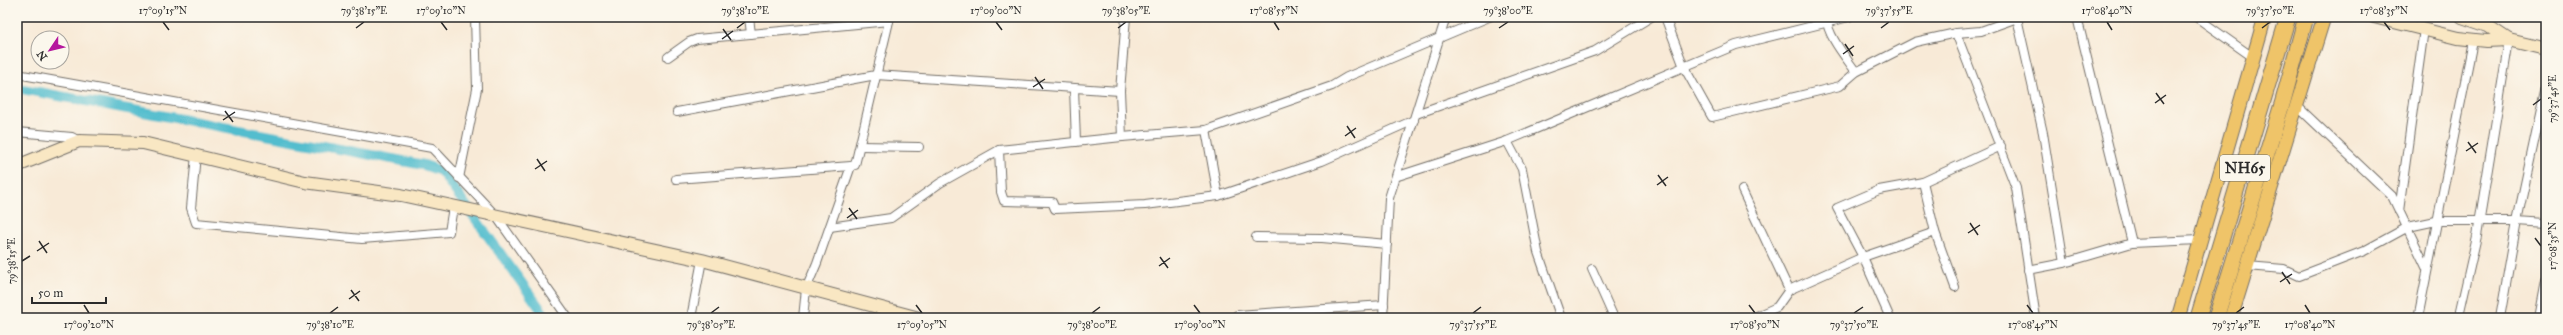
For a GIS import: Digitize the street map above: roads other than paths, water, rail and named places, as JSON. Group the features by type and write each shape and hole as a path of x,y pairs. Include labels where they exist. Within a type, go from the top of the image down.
{"highway":[{"name":"NH65","path":"2198,318 2288,17"},
{"name":"NH65","path":"2216,318 2286,94 2306,17"}],"main road":[{"path":"2178,318 2199,240 2265,17"},
{"path":"2231,318 2286,134 2298,106 2324,17"}],"street":[{"path":"459,178 477,89 475,17"},
{"path":"749,17 751,34"},
{"path":"1122,137 1120,91 1126,17"},
{"path":"1383,318 1389,198 1398,176 1446,17"},
{"path":"830,227 890,218 940,183 999,150 1206,130 1332,86 1347,77 1440,36 1489,17"},
{"path":"999,150 1001,192 1004,201 1052,202 1055,209 1145,205 1218,196 1322,161 1415,117 1595,51 1651,17"},
{"path":"1398,176 1507,141 1736,45 1826,20 1849,17"},
{"path":"2077,17 2132,243"},
{"path":"2196,17 2254,58"},
{"path":"2374,17 2473,41 2509,40 2546,49"},
{"path":"2462,17 2489,22 2509,40"},
{"path":"1667,18 1684,67 1712,117 1840,86 1856,72 1915,42 1956,33 1981,31 2019,18 2043,133 2064,263"},
{"path":"668,57 689,42 697,39 889,19 855,165 676,179"},
{"path":"1826,20 1856,72"},
{"path":"2400,211 2424,29"},
{"path":"1956,33 2016,188 2036,318"},
{"path":"2460,311 2480,220 2509,40"},
{"path":"2418,318 2436,221 2473,41"},
{"path":"17,74 432,148 496,216 568,318"},
{"path":"677,112 876,75 1120,91"},
{"path":"2500,318 2517,220 2546,86"},
{"path":"1074,88 1076,142"},
{"path":"2298,106 2392,196 2427,269"},
{"path":"1206,130 1218,196"},
{"path":"17,132 72,137 79,141"},
{"path":"17,166 79,141 143,143 305,182 401,195 702,260 919,318"},
{"path":"1507,141 1522,169 1538,252 1561,318"},
{"path":"860,146 919,146"},
{"path":"1890,318 1863,257 1836,208 1879,190 1923,182 2001,146"},
{"path":"196,155 191,208 196,223 362,239 449,232 453,207"},
{"path":"803,318 806,289 830,227 850,166"},
{"path":"1923,182 1935,232 1955,287"},
{"path":"1742,190 1789,290"},
{"path":"2247,266 2284,269 2299,276 2364,251 2408,228 2436,221 2517,220 2546,223"},
{"path":"1756,317 1777,307 1789,290 1863,257 1935,232"},
{"path":"1256,237 1322,238 1387,244"},
{"path":"2028,270 2064,263 2132,243 2199,240"},
{"path":"691,318 702,260"},
{"path":"1592,269 1614,318"},
{"path":"2539,318 2546,281"},
{"path":"1236,315 1384,305"}],"waterway":[{"path":"17,88 424,165 441,171 547,318"}]}
